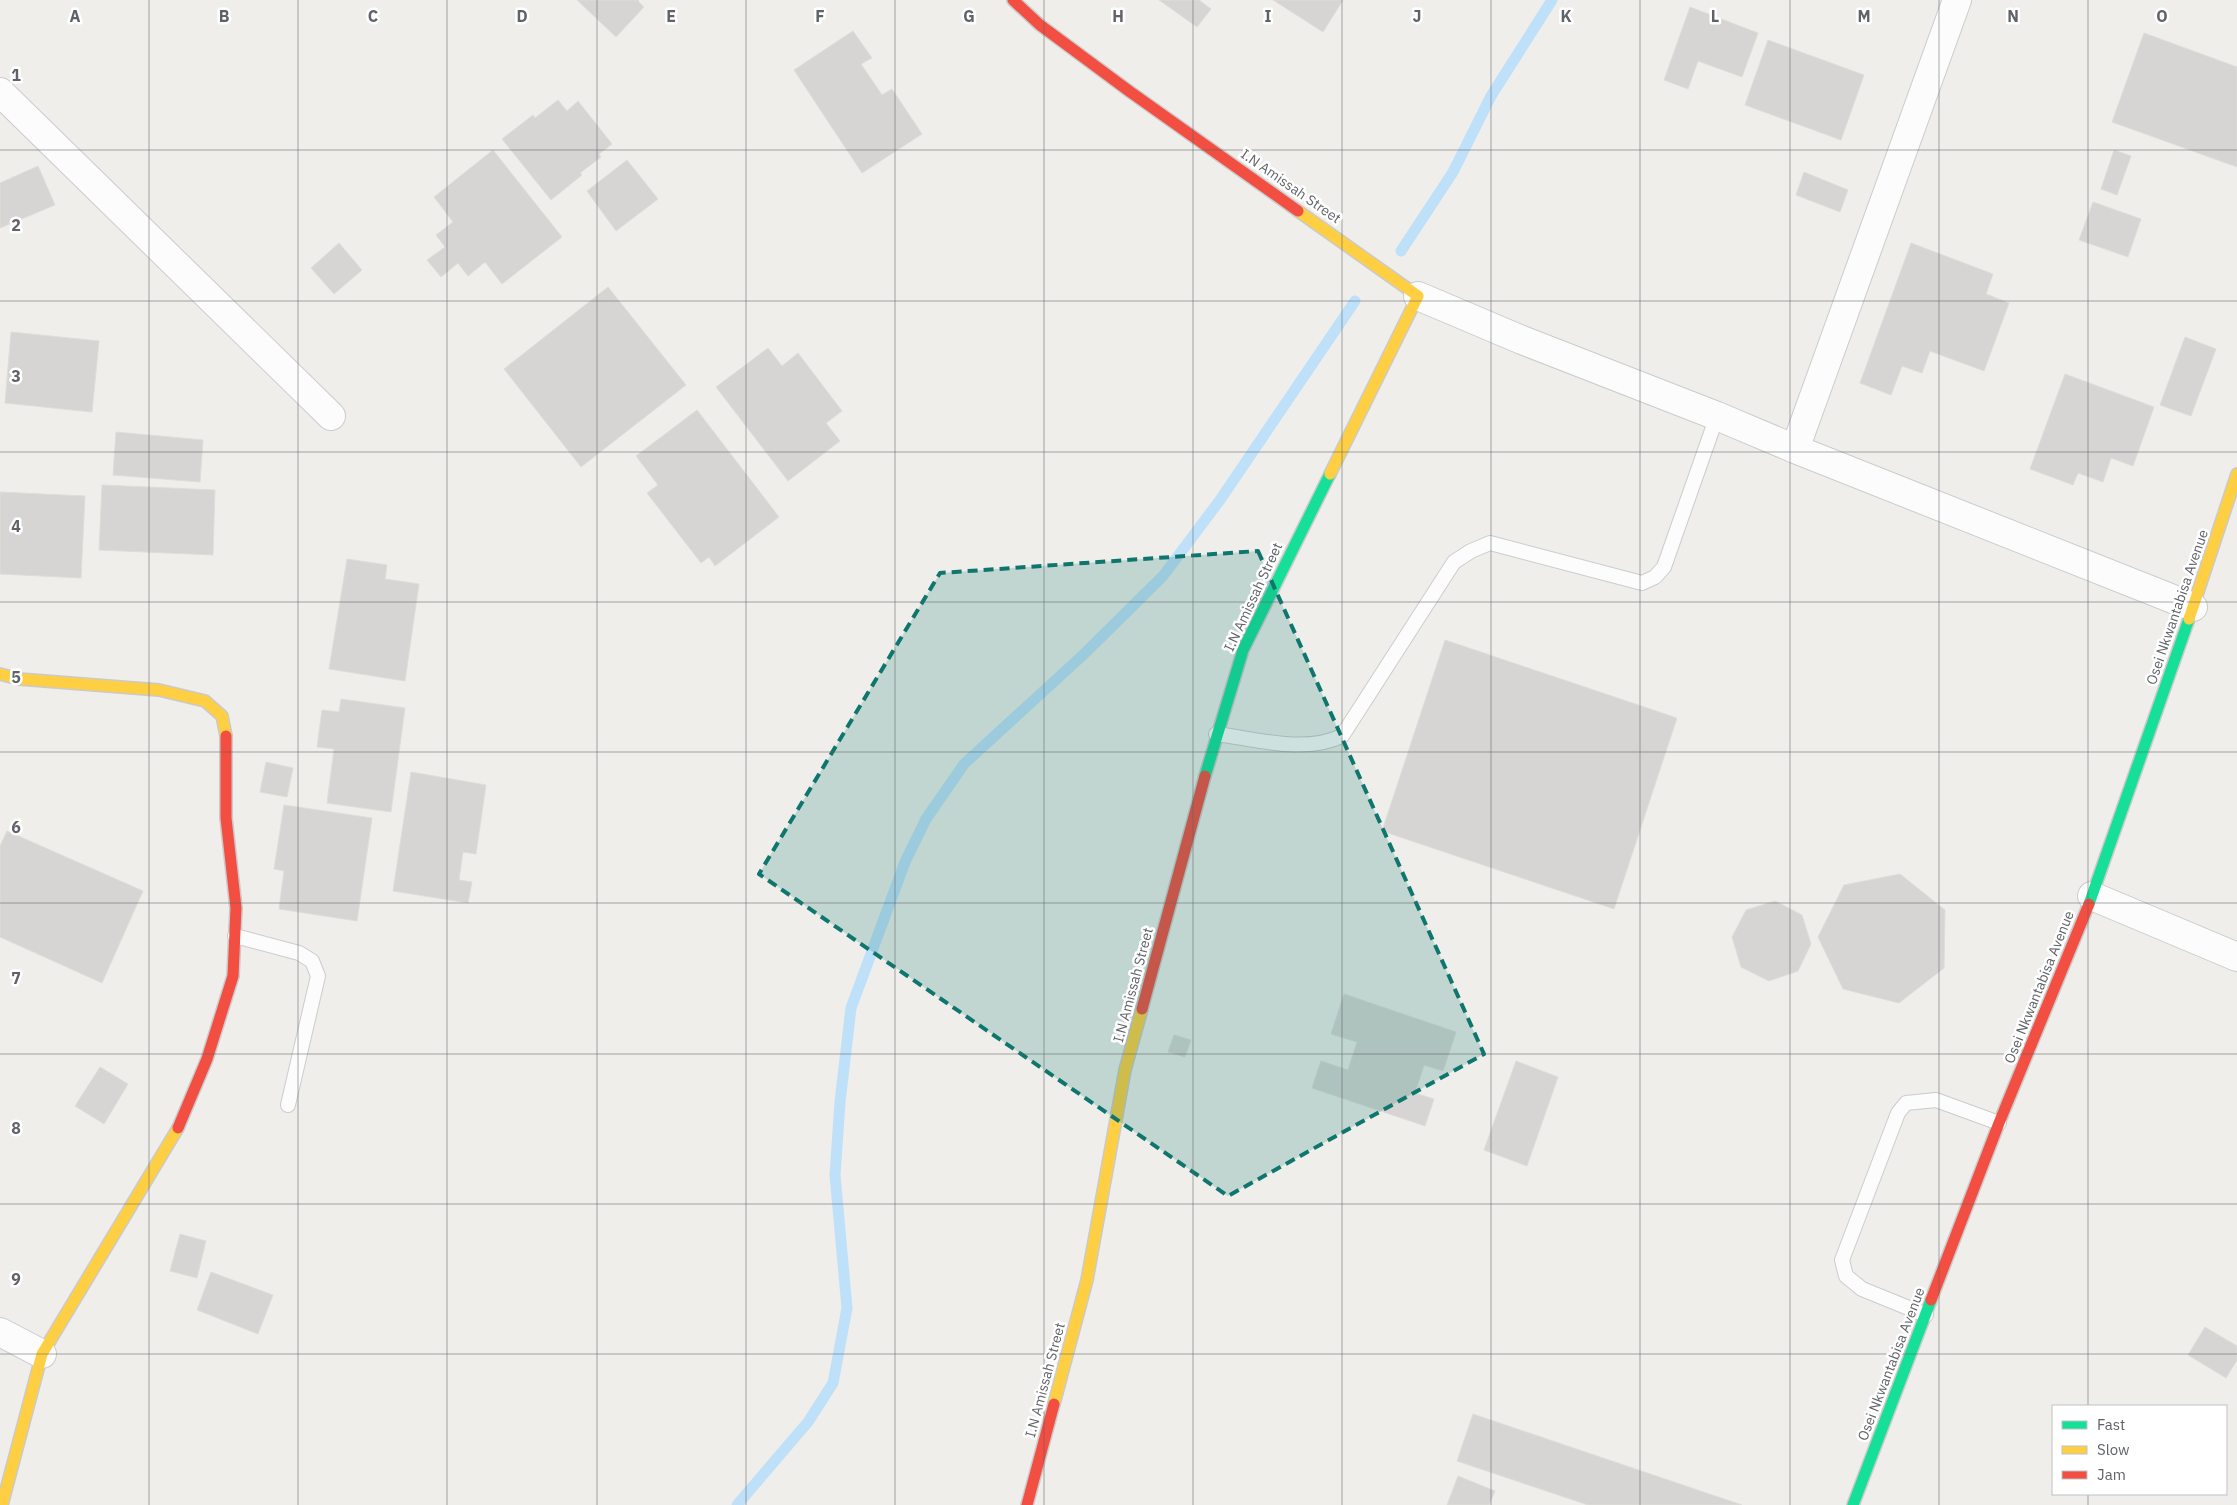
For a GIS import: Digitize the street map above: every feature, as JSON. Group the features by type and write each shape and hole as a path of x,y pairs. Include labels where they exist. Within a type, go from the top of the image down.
{"street":[{"name":"I.N Amissah Street","path":"1013,0 1040,25 1129,91 1418,296 1243,650 1216,734 1125,1070 1087,1280 1027,1505"},
{"path":"1795,449 1957,0"},
{"path":"0,92 331,416"},
{"path":"1418,296 1522,340 2194,607"},
{"name":"Osei Nkwantabisa Avenue","path":"1853,1505 1999,1123 2092,896 2194,607 2237,474"},
{"path":"0,674 19,679 159,690 205,701 222,716 227,739 226,818 236,908 233,976 207,1060 183,1120 42,1354 2,1505"},
{"path":"2092,896 2237,957"},
{"path":"0,1332 42,1354"}],"lane":[{"path":"1216,734 1298,745 1330,742 1342,736 1454,562 1471,551 1490,543 1642,584 1655,577 1664,567 1717,416"},
{"path":"234,936 299,953 312,962 318,976 288,1105"},
{"path":"1926,1315 1862,1289 1846,1276 1842,1260 1898,1113 1906,1103 1936,1100 1999,1123"}],"highlighted area":[{"path":"1258,551 1484,1054 1228,1196 759,874 940,573"}],"building":[{"path":"577,0 639,0 644,7 616,37"},
{"path":"1159,0 1199,0 1211,9 1197,27"},
{"path":"1273,0 1343,0 1323,32"},
{"path":"1690,7 1758,33 1742,77 1698,61 1688,89 1664,80"},
{"path":"853,31 872,58 861,64 882,95 892,89 922,134 862,173 794,70"},
{"path":"2144,33 2237,67 2237,167 2112,122"},
{"path":"1768,40 1864,75 1841,140 1745,105"},
{"path":"558,100 567,111 578,101 612,144 599,154 601,157 580,173 582,175 551,200 502,139 533,115 535,118"},
{"path":"493,150 562,237 502,284 485,262 468,276 458,263 441,277 427,260 445,247 436,235 453,222 434,197"},
{"path":"2114,150 2131,156 2117,195 2101,189"},
{"path":"627,160 658,199 616,231 587,191"},
{"path":"38,166 55,205 0,228 0,183"},
{"path":"1804,172 1848,190 1840,212 1796,195"},
{"path":"2093,202 2141,219 2128,257 2079,240"},
{"path":"339,243 362,270 334,294 311,268"},
{"path":"1911,243 1993,274 1986,294 2009,303 1984,371 1930,351 1922,373 1902,366 1891,395 1860,383"},
{"path":"608,287 686,385 581,467 504,369"},
{"path":"11,332 99,341 92,412 5,403"},
{"path":"2185,337 2216,349 2191,416 2160,405"},
{"path":"768,348 782,366 798,353 842,411 826,423 840,441 788,481 716,387"},
{"path":"2065,374 2154,407 2133,466 2111,458 2103,482 2078,473 2073,485 2030,469"},
{"path":"697,410 779,517 715,566 709,557 701,563 647,493 658,485 636,456"},
{"path":"116,432 203,440 200,482 113,475"},
{"path":"102,485 215,490 213,555 99,550"},
{"path":"0,492 85,496 81,578 0,574"},
{"path":"347,559 387,565 385,579 419,584 405,681 329,669"},
{"path":"1445,640 1677,718 1614,909 1382,831"},
{"path":"341,699 405,708 391,812 327,803 334,749 317,747 322,710 339,712"},
{"path":"266,762 293,768 287,797 260,792"},
{"path":"411,772 486,785 476,854 463,852 459,880 472,882 468,903 393,891"},
{"path":"284,805 372,818 357,921 279,909 284,871 274,869"},
{"path":"7,831 143,891 102,983 0,937 0,846"},
{"path":"1900,874 1945,910 1944,968 1899,1003 1843,989 1818,937 1844,885"},
{"path":"1775,901 1802,915 1811,944 1798,971 1769,981 1741,967 1732,937 1746,910"},
{"path":"1344,994 1456,1032 1443,1071 1424,1065 1415,1093 1434,1099 1425,1126 1312,1088 1321,1061 1348,1070 1357,1042 1331,1034"},
{"path":"1174,1035 1191,1040 1185,1057 1168,1052"},
{"path":"1516,1061 1558,1077 1527,1166 1484,1150"},
{"path":"100,1067 128,1084 104,1124 75,1106"},
{"path":"180,1234 206,1241 197,1278 170,1271"},
{"path":"211,1272 273,1295 258,1334 197,1310"},
{"path":"2205,1327 2237,1346 2237,1360 2226,1378 2188,1355"},
{"path":"1473,1414 1742,1505 1588,1505 1457,1461"},
{"path":"1458,1476 1495,1491 1489,1505 1447,1505"}],"waterway":[{"path":"1401,251 1453,172 1491,96 1552,0"},
{"path":"737,1505 808,1422 833,1383 847,1308 835,1175 840,1102 851,1008 905,862 926,819 964,764 1083,655 1163,576 1220,500 1355,301"}],"traffic: fast":[{"path":"1205,776 1243,650 1330,474"},
{"path":"2089,904 2189,619"},
{"path":"1853,1505 1931,1300"}],"traffic: slow":[{"path":"1298,211 1418,296 1330,474"},
{"path":"2189,619 2237,474"},
{"path":"0,674 19,679 159,690 205,701 222,716 226,736"},
{"path":"1054,1404 1087,1280 1125,1070 1142,1009"},
{"path":"2,1505 42,1354 178,1128"}],"traffic: jam":[{"path":"1013,0 1040,25 1129,91 1298,211"},
{"path":"178,1128 207,1059 233,976 236,908 226,818 226,736"},
{"path":"1142,1009 1205,776"},
{"path":"1931,1300 1999,1123 2089,904"},
{"path":"1027,1505 1054,1404"}]}
